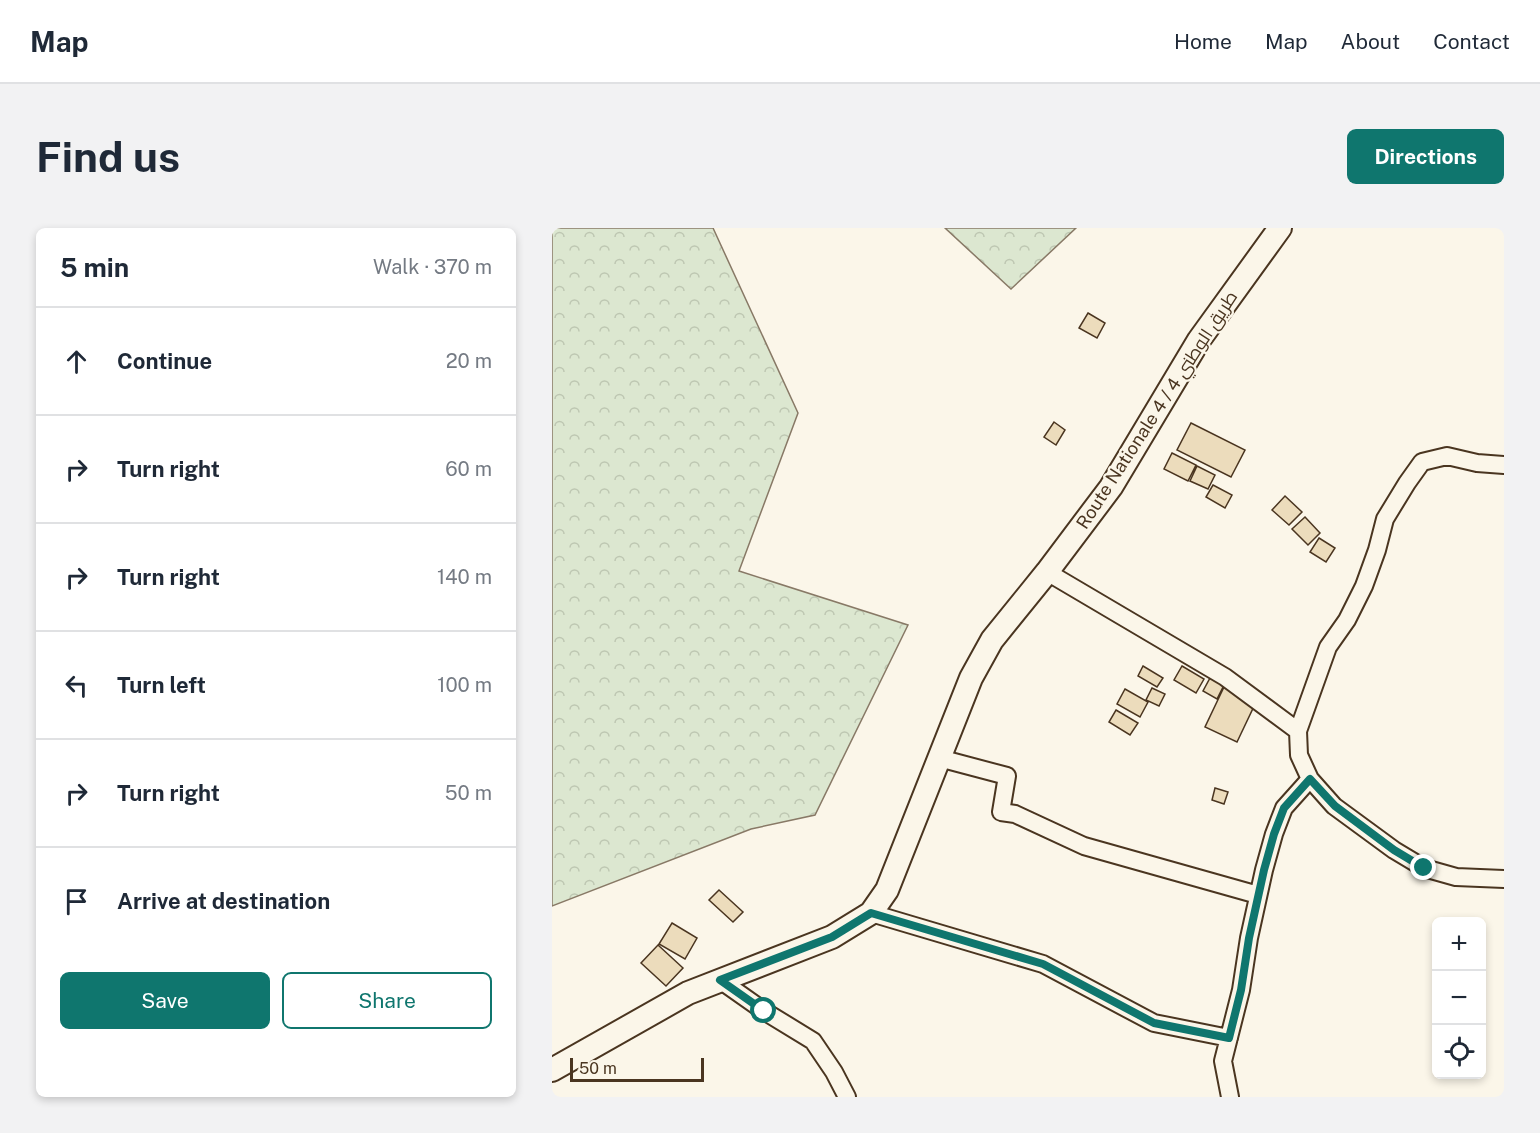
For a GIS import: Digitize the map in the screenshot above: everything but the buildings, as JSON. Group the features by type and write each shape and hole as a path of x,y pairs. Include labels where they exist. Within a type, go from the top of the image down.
{"main road":[{"name":"Route Nationale 4 / طريق الوطني 4","path":"552,1070 688,993 832,937 871,913 887,890 971,678 992,640 1111,487 1199,340 1280,228"}],"street":[{"path":"1504,465 1477,463 1447,456 1422,462 1385,519 1364,586 1347,620 1328,647 1298,730 1299,755 1310,779 1342,812 1394,850 1424,868 1456,877 1504,879"},
{"path":"1047,572 1225,677 1298,730"},
{"path":"939,758 1007,776 1001,812 1015,814 1084,846 1258,894"},
{"path":"1230,1097 1223,1061 1241,990 1258,894 1274,834 1284,808 1310,779"},
{"path":"871,913 1043,964 1154,1023 1229,1038"},
{"path":"720,980 813,1041 847,1097"}],"green space":[{"path":"552,228 713,228 798,413 739,571 908,625 815,815 751,829 552,906"},
{"path":"945,228 1076,228 1011,289"}],"route":[{"path":"764,1011 720,980 832,937 871,913 1043,964 1154,1023 1229,1038 1241,990 1249,938 1274,834 1284,808 1310,779 1335,806 1394,850 1424,868"}]}
